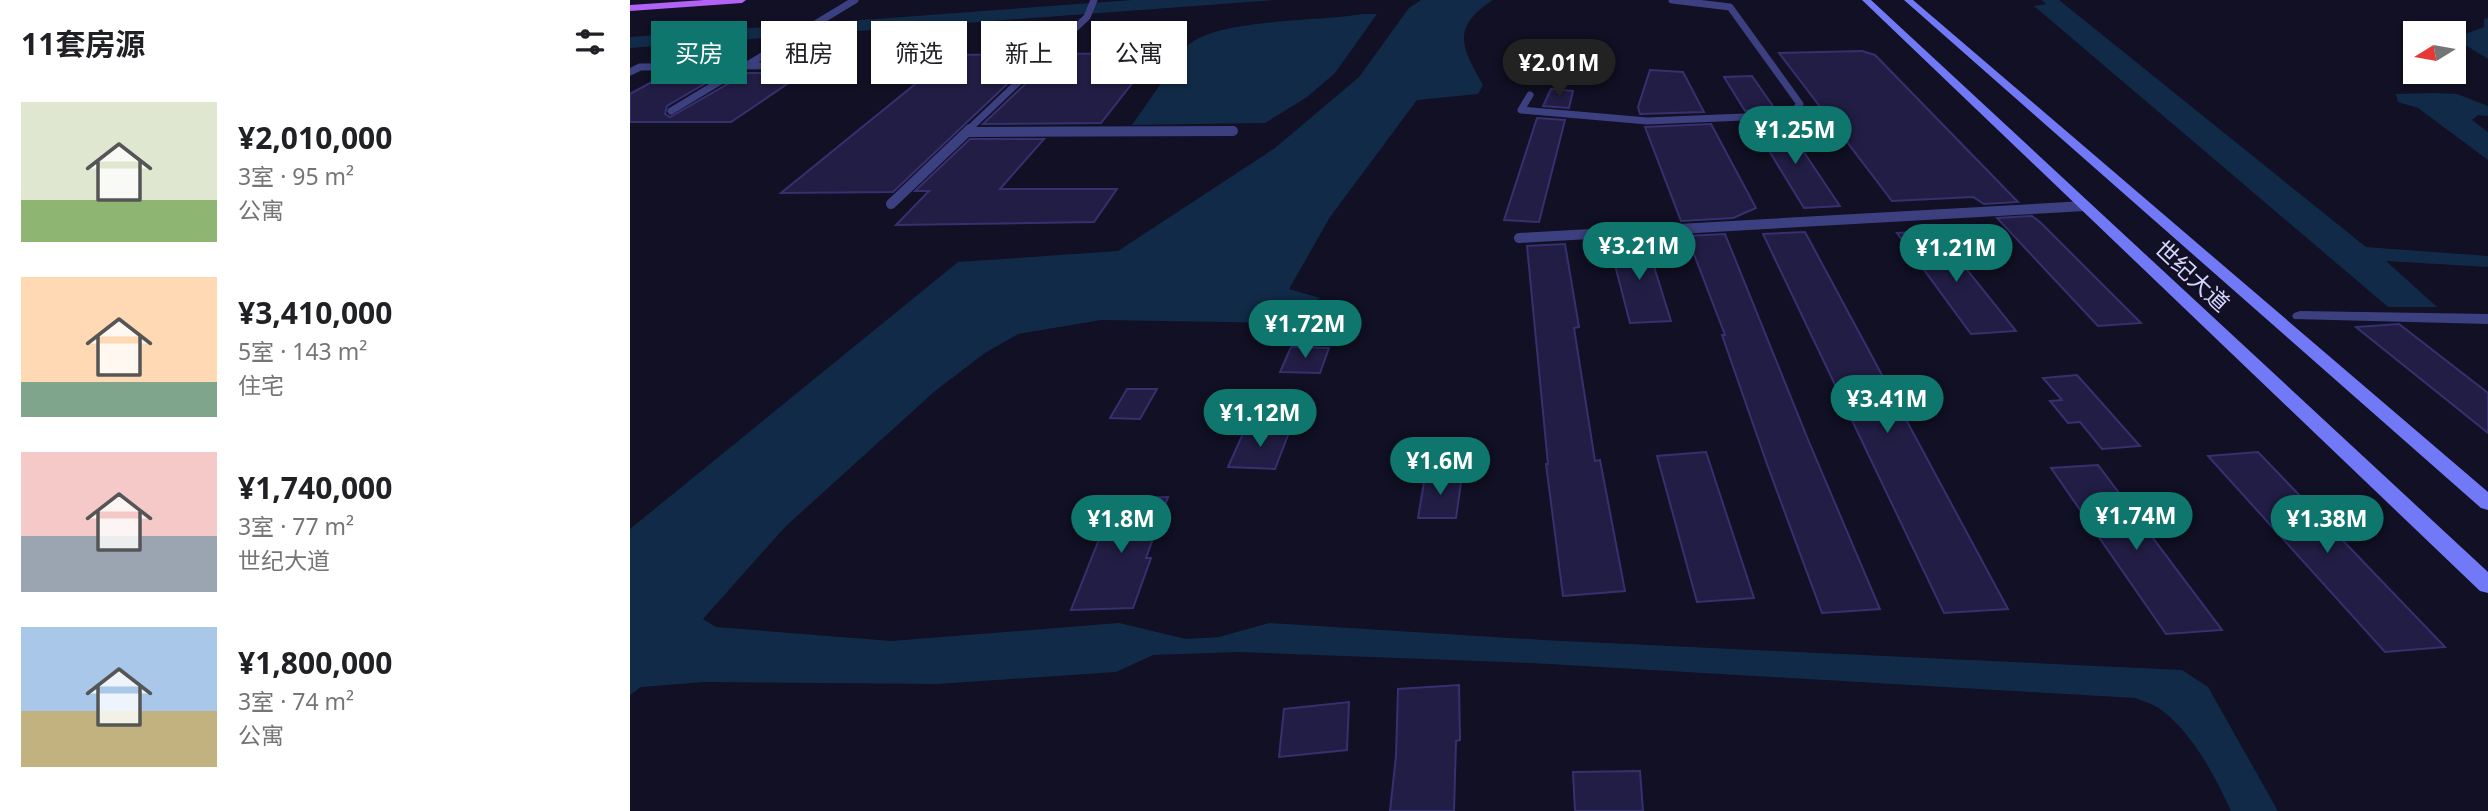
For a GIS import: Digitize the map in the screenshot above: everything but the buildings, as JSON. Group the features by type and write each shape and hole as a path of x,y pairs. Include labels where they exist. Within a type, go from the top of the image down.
{"main road":[{"path":"630,2 654,0"},
{"path":"630,8 742,0"},
{"name":"世纪大道","path":"1866,0 2488,585"},
{"name":"世纪大道","path":"1908,0 2488,503"}],"street":[{"path":"2300,316 2488,319"}],"lane":[{"path":"747,65 855,0"},
{"path":"891,204 1087,17 1094,0"},
{"path":"1530,94 1521,110 1647,121 1790,115 1800,104 1730,7 1672,0"},
{"path":"630,72 640,67 651,67"},
{"path":"671,111 715,84"},
{"path":"967,132 1233,131"},
{"path":"1518,238 2085,206"}],"water":[{"path":"1132,0 1274,0 967,23 871,21 871,30 857,31 857,21 847,21"},
{"path":"1421,0 1493,0 1479,10 1465,29 1466,49 1483,85 1478,94 1417,100 1330,217 1289,289 1320,298 1281,323 1101,320 1018,334 985,353 935,391 785,527 703,619 716,627 891,641 1119,623 1186,639 1219,637 1269,623 1543,640 2182,670 2208,687 2278,811 2231,811 2210,769 2182,730 2160,709 2135,698 1532,663 1238,652 1153,655 1116,672 937,684 704,682 641,687 630,695 630,529 958,262 1118,251 1275,148 1359,77 1409,8"},
{"path":"2042,0 2059,0 2366,247 2488,256 2488,267 2386,261 2437,307 2388,307 2034,6 2046,4"},
{"path":"1377,14 1335,73 1307,97 1265,123 1132,125 1161,84 1187,84 1187,46 1202,37 1221,30 1270,22"},
{"path":"2488,18 2488,59 2466,45 2466,34 2484,27 2484,19"},
{"path":"761,27 761,38 747,39 747,28"},
{"path":"651,35 651,46 630,48 630,37"},
{"path":"2396,94 2457,94 2488,106 2488,116 2478,115 2472,120 2488,132 2488,160 2418,108 2398,102"}]}
